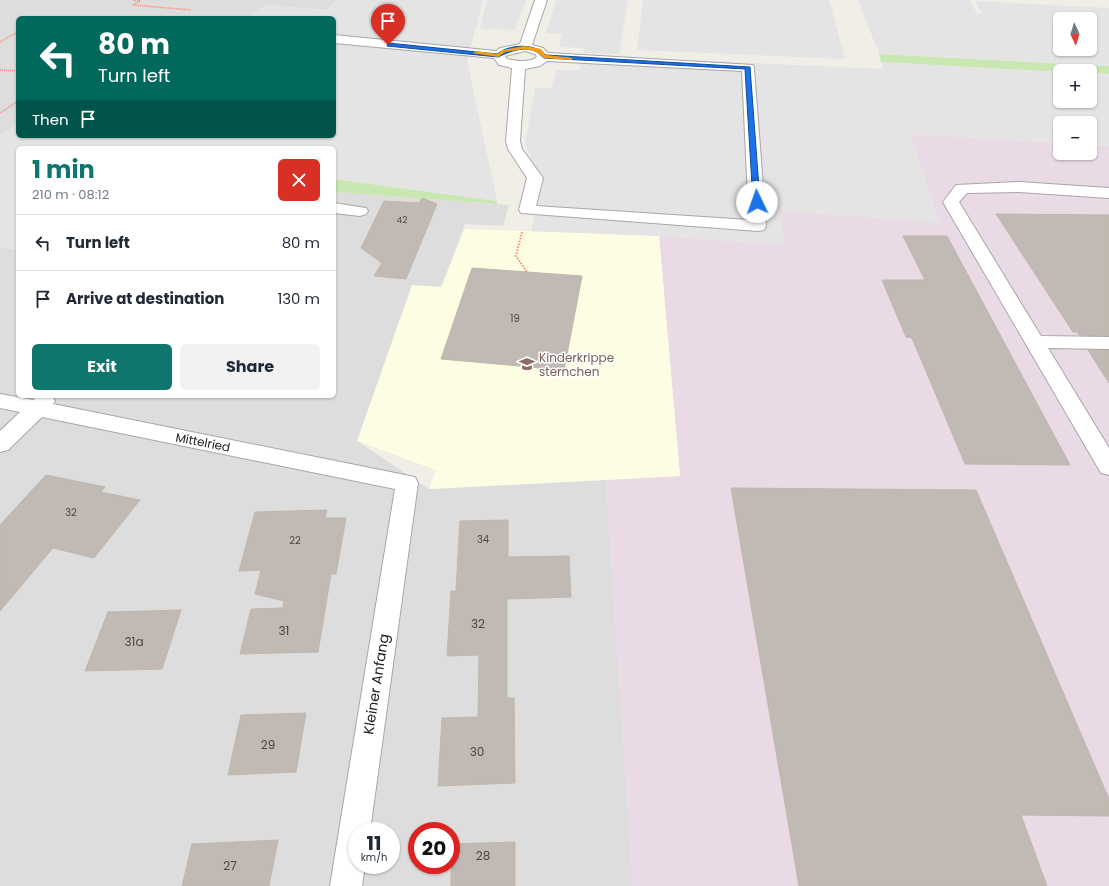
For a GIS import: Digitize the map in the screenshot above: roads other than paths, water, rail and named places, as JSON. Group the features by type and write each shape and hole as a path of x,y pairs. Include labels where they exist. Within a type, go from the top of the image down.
{"street":[{"path":"525,47 541,0"},
{"path":"336,39 498,55 504,51 525,47 539,50 544,56 748,68 758,226 527,210 535,178 515,149 513,141 518,66"},
{"path":"498,55 503,62 518,66 540,61 544,56"},
{"path":"1109,193 1020,187 962,188 951,202 1109,467"},
{"path":"336,208 360,211"},
{"path":"1035,342 1109,343"},
{"name":"Mittelried","path":"0,401 43,402 407,483"},
{"path":"0,444 43,402"},
{"name":"Kleiner Anfang","path":"346,886 407,483"}],"place":[{"name":"Kinderkrippe sternchen","path":"527,364"}]}
